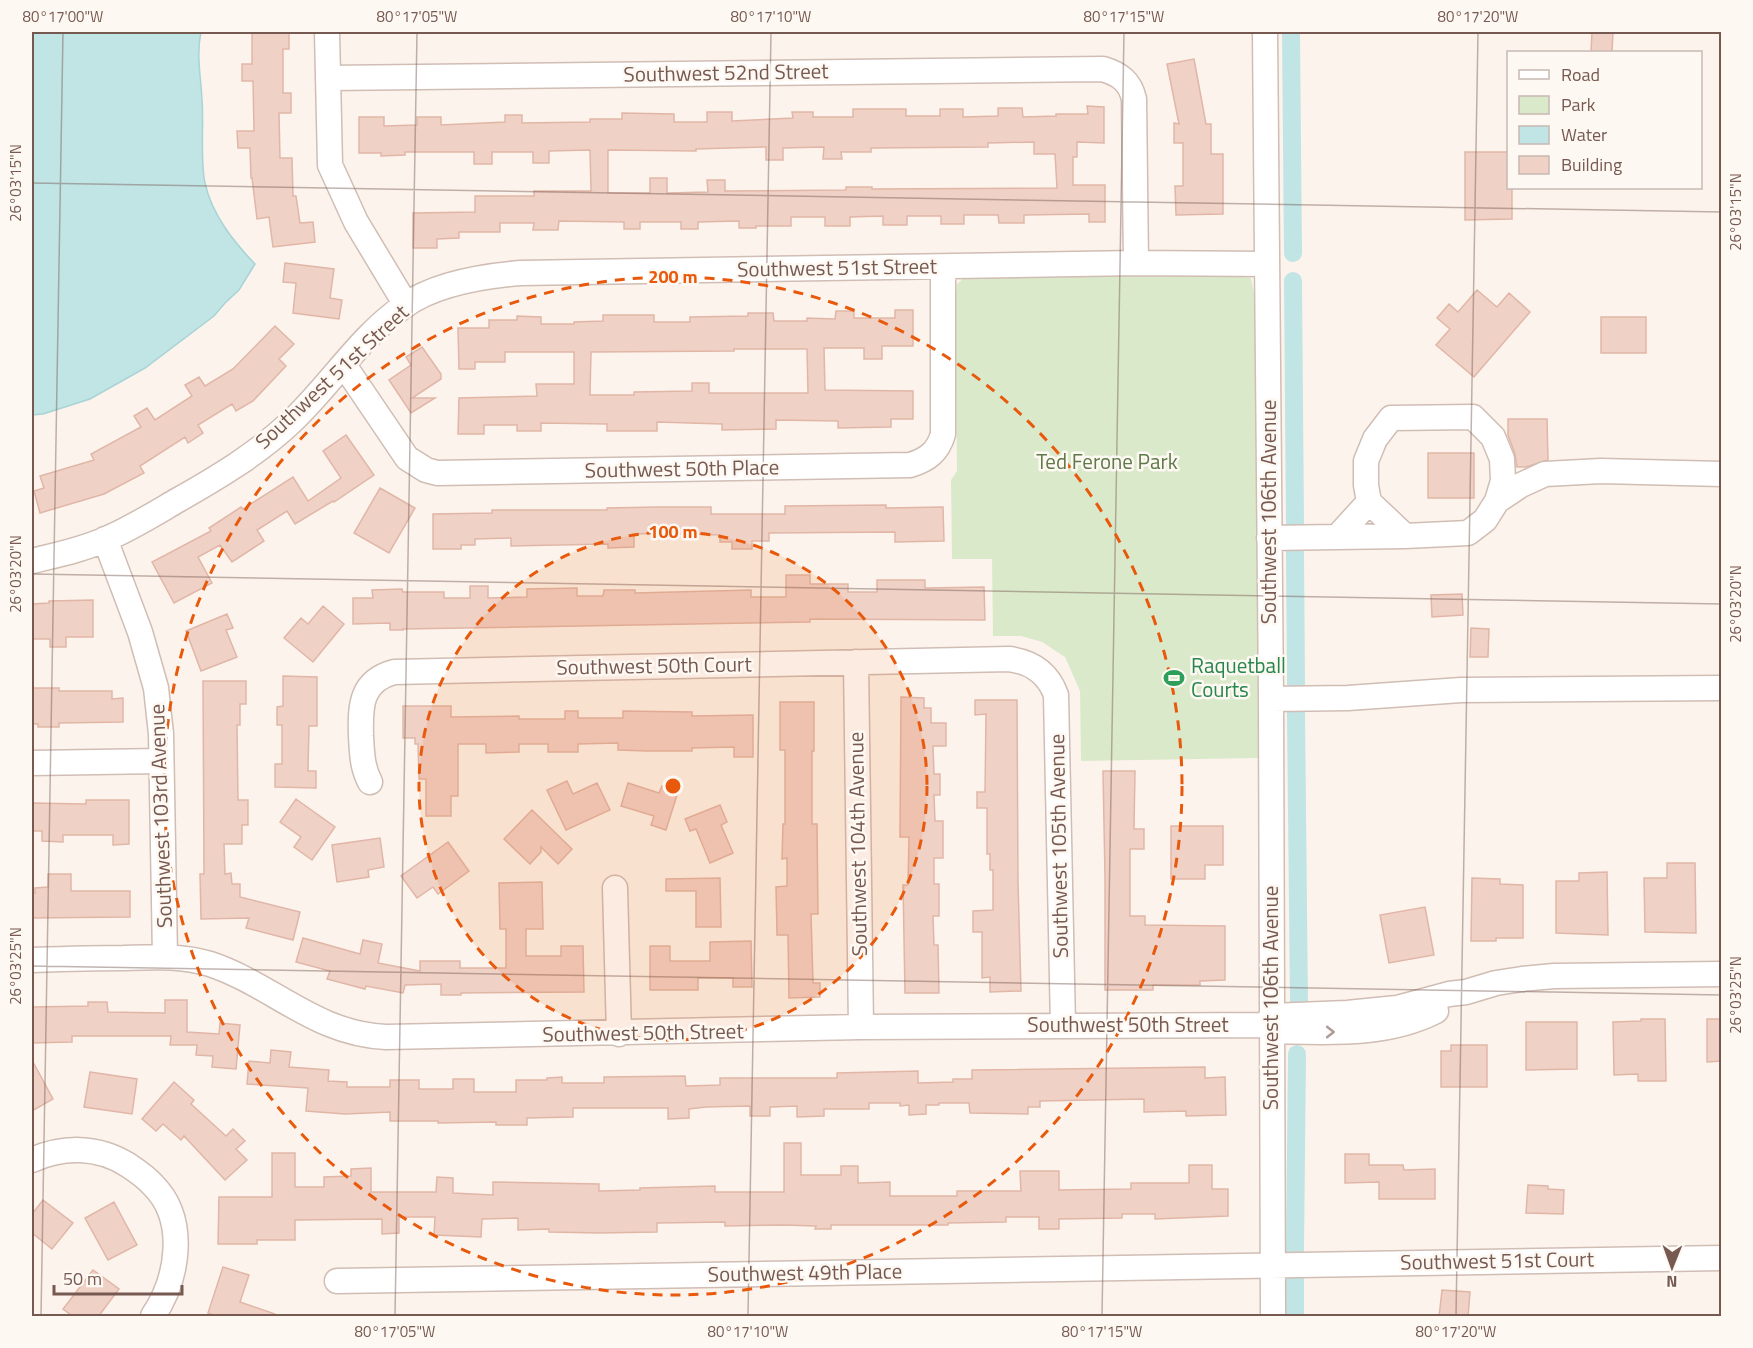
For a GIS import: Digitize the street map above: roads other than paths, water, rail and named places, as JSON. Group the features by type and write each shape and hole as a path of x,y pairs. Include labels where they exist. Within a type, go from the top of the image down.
{"street":[{"path":"327,32 330,165 356,222 406,304"},
{"name":"Southwest 106th Avenue","path":"1265,32 1271,699 1273,1317"},
{"name":"Southwest 52nd Street","path":"328,78 1102,69 1122,77 1132,92 1135,106 1136,264"},
{"name":"Southwest 51st Street","path":"32,561 105,540 220,476 289,424 365,341 406,304 445,288 488,275 1136,264 1267,264"},
{"name":"Southwest 50th Place","path":"344,365 407,458 426,470 437,473 910,465 921,462 935,451 940,444 944,425 943,267"},
{"path":"1269,538 1405,536 1468,533 1485,520 1497,501 1503,481 1502,459 1493,437 1473,417 1390,418 1375,439 1366,461 1369,502 1405,536"},
{"path":"1497,501 1521,485 1545,474 1601,471 1722,474"},
{"path":"1336,537 1369,502"},
{"name":"Southwest 103rd Avenue","path":"105,540 149,658 158,706 165,957"},
{"name":"Southwest 50th Court","path":"370,782 362,759 363,699 374,681 394,672 1009,659 1021,661 1040,671"},
{"name":"Southwest 104th Avenue","path":"856,662 861,1027"},
{"name":"Southwest 105th Avenue","path":"1040,671 1053,686 1057,705 1063,1026"},
{"path":"1271,699 1348,698 1461,690 1722,688"},
{"path":"32,763 161,761"},
{"path":"615,888 618,1034"},
{"name":"Southwest 50th Street","path":"32,960 180,957 212,965 329,1026 357,1034 386,1037 618,1034 861,1027 1271,1024 1337,1032 1379,1019 1397,1008 1496,983 1522,979 1722,974"},
{"path":"32,1160 57,1151 87,1150 120,1160 154,1185 164,1198 171,1214 176,1238 171,1281 153,1317"},
{"name":"Southwest 51st Court","path":"1273,1264 1722,1258"},
{"name":"Southwest 49th Place","path":"337,1281 1273,1264"}],"water":[{"path":"32,32 201,32 199,58 205,183 218,217 239,247 255,264 239,290 214,316 145,368 90,399 43,414 32,415"}],"waterway":[{"path":"1291,32 1293,253"},
{"path":"1293,281 1295,524"},
{"path":"1295,552 1296,685"},
{"path":"1296,713 1299,1004"},
{"path":"1295,1250 1297,1054"},
{"path":"1295,1278 1295,1316"}],"place":[{"name":"Raquetball Courts","path":"1174,678"}],"park label":[{"name":"Ted Ferone Park","path":"1107,462"}]}
